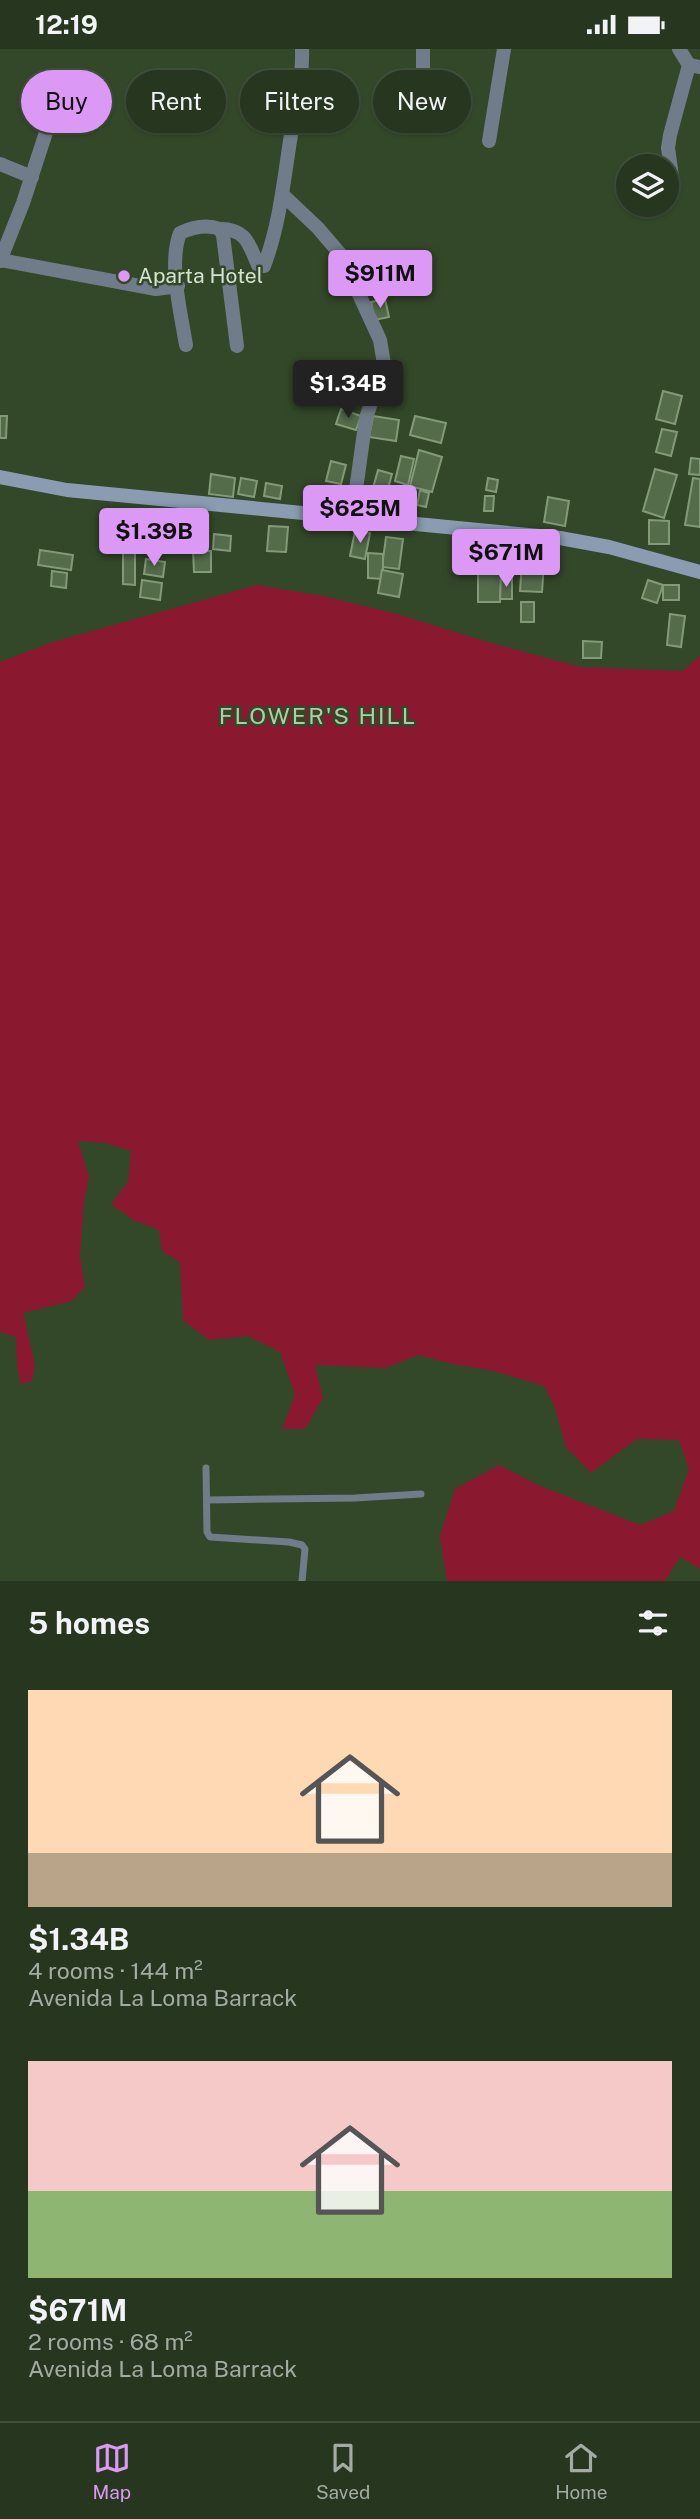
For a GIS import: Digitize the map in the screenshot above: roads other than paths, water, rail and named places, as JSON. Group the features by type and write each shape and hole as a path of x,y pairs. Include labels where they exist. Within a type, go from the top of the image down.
{"main road":[{"path":"0,477 67,491 560,538 609,547 700,572"}],"street":[{"path":"186,345 178,286 176,244 180,233 209,226 230,229 239,233 253,247 259,267 264,266 275,236 283,195 300,92 303,49"},
{"path":"423,49 423,70"},
{"path":"489,141 504,49"},
{"path":"669,154 670,135 695,66 679,49"},
{"path":"46,133 32,177 7,225 0,261 156,289 178,286"},
{"path":"0,164 32,177"},
{"path":"283,195 318,227 341,255 380,340 384,364 366,418 352,518"},
{"path":"220,229 223,235 237,346"}],"lane":[{"path":"206,1468 207,1532 210,1537 302,1545 305,1549 302,1581"},
{"path":"208,1500 355,1498 421,1494"}],"place":[{"name":"Aparta Hotel","path":"124,276"}],"district":[{"name":"FLOWER'S HILL","path":"318,716"}]}
